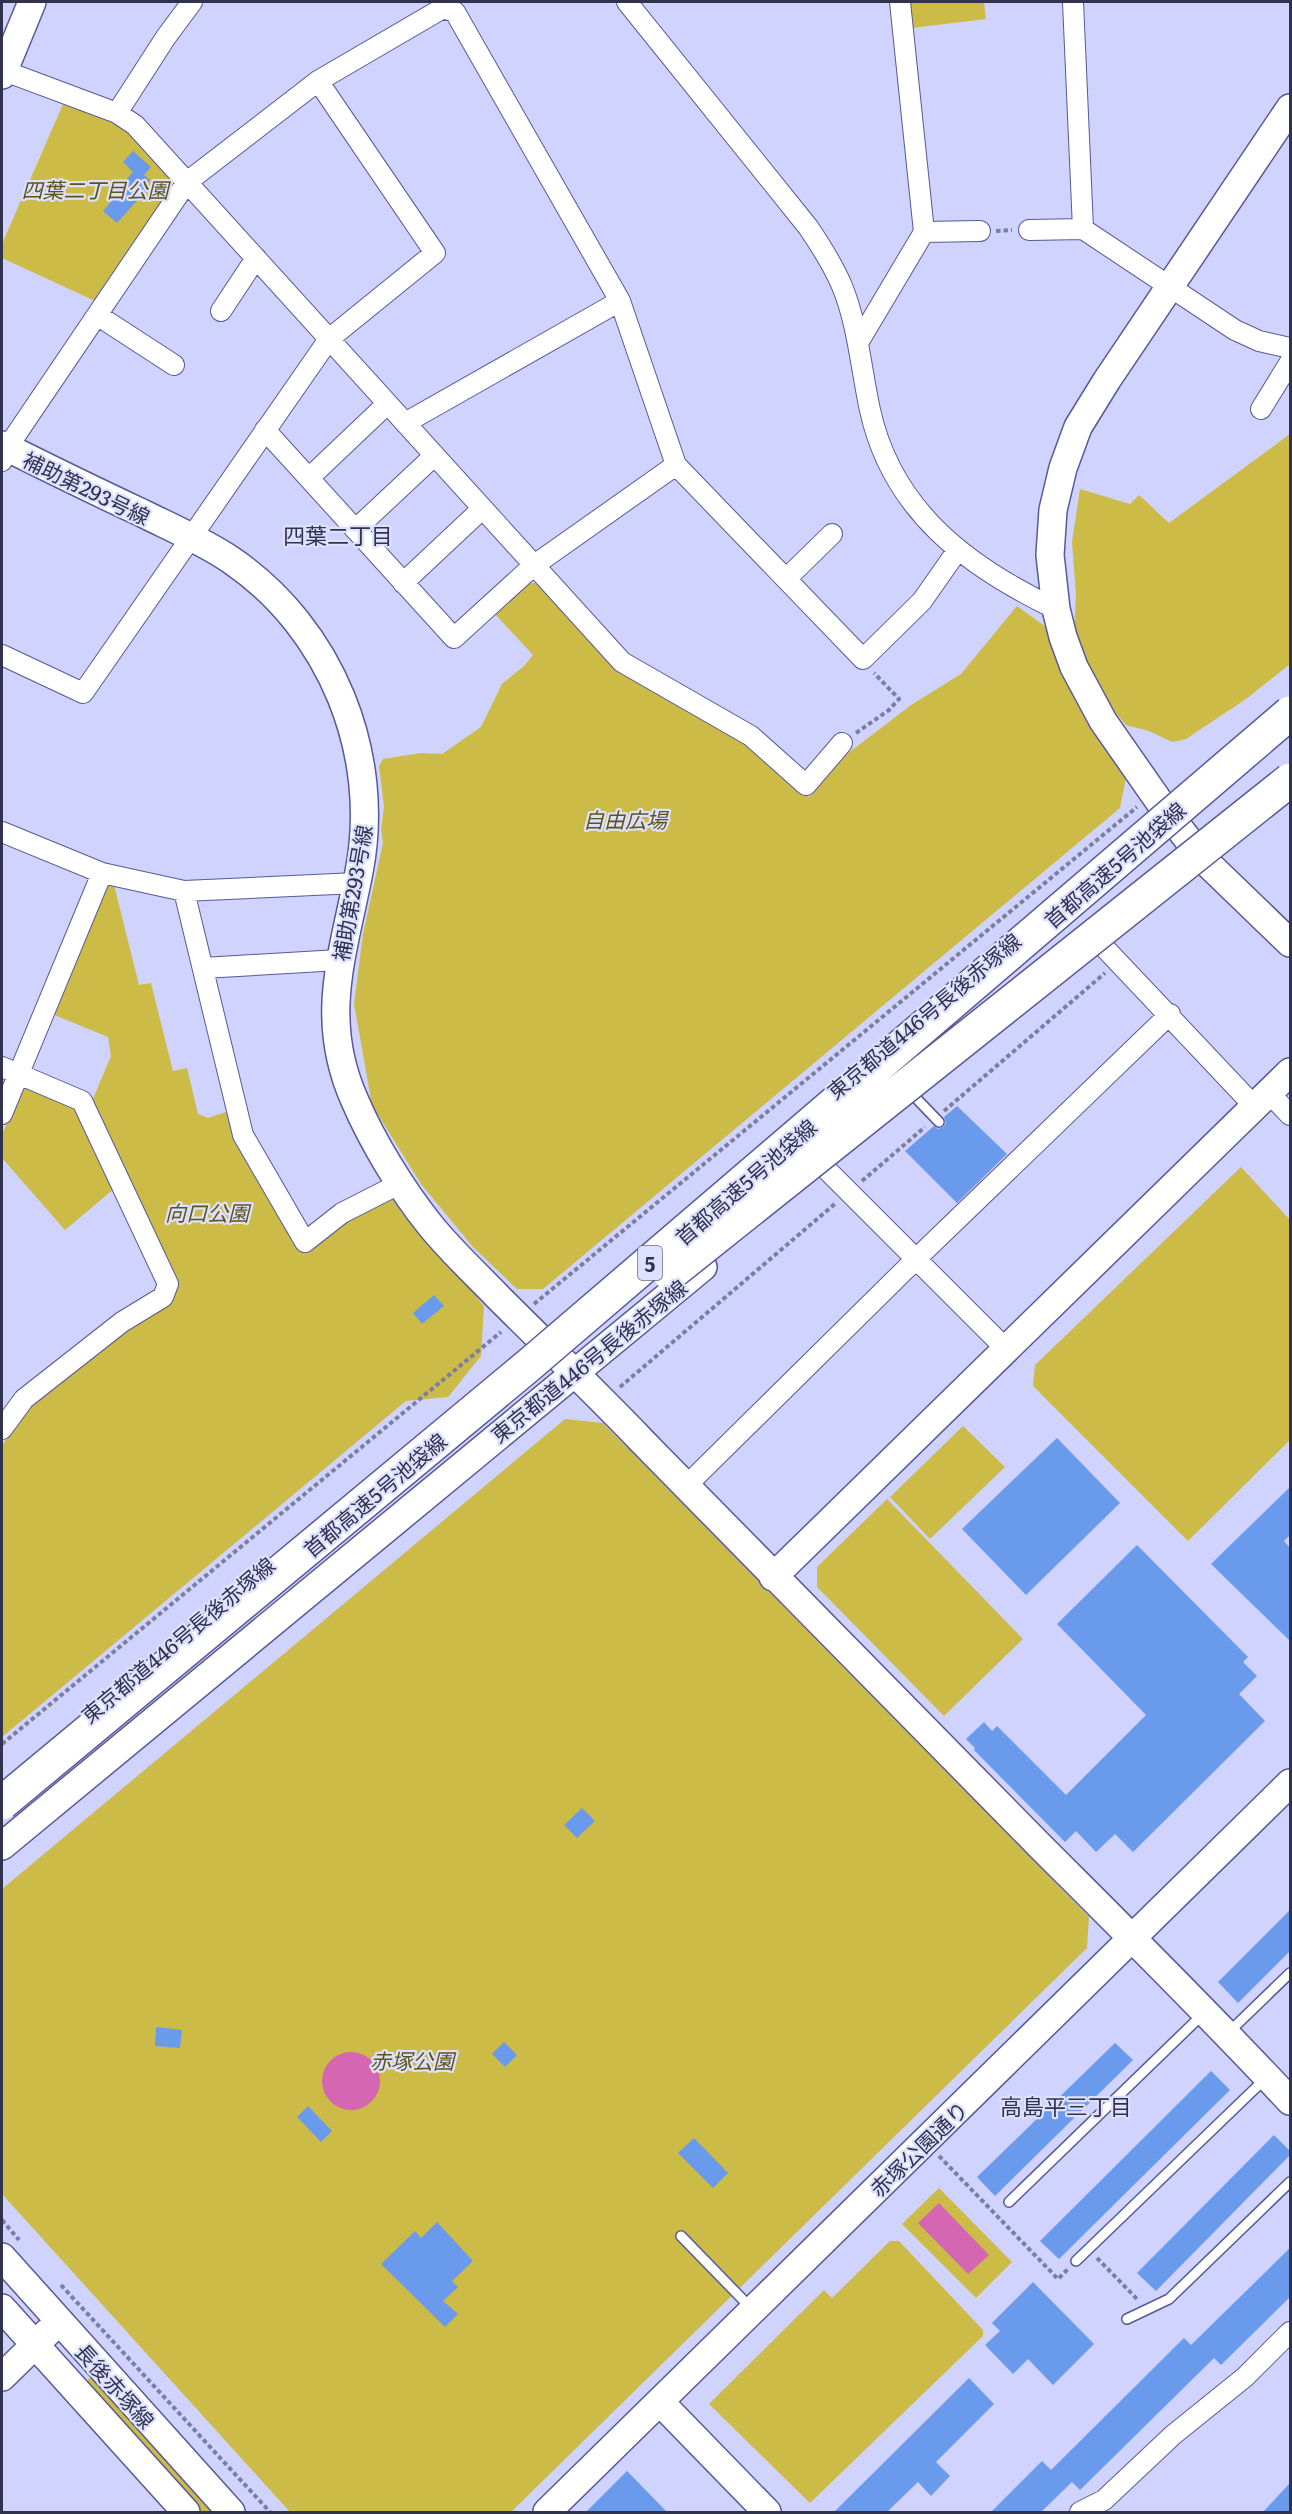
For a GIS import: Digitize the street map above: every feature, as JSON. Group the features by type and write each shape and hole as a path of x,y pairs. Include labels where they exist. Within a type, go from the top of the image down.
{"highway":[{"name":"首都高速5号池袋線","path":"2,1822 656,1272 1290,713"},
{"path":"656,1272 1290,737"},
{"path":"656,1272 1290,756"},
{"name":"首都高速5号池袋線","path":"2,1803 656,1272 1290,780"}],"street":[{"path":"32,2 2,72 117,113 135,125 622,662 751,736 806,785 843,743"},
{"path":"117,113 166,37 192,2"},
{"path":"627,2 808,227 826,253 842,287 858,343 870,412 891,467 908,496 927,521 957,551 1021,592 1056,609"},
{"path":"858,343 924,232 900,2"},
{"path":"1073,2 1083,229"},
{"path":"4,451 187,182 318,81 443,8 455,12 620,301 676,465 863,658 922,601 957,551"},
{"path":"2,656 83,693 329,339 435,253 318,81"},
{"path":"1290,108 1107,380 1078,428 1063,468 1053,510 1050,555 1056,609 1067,648 1087,695 1159,802 1204,860 1290,943"},
{"path":"1029,230 1083,229 1169,289 1235,330 1259,341 1290,348"},
{"path":"924,232 980,231"},
{"path":"221,311 256,258"},
{"path":"405,423 620,301"},
{"path":"97,315 174,365"},
{"path":"1261,409 1290,362"},
{"path":"309,478 387,404"},
{"path":"265,430 454,638 533,566 676,465"},
{"name":"補助第293号線","path":"4,451 226,556 269,593 307,636 332,678 355,737 363,783 365,828 357,883 339,960 335,993 335,1016 341,1063 356,1104 401,1183 440,1237 1290,2100"},
{"path":"356,529 434,456"},
{"path":"403,583 482,509"},
{"path":"786,579 832,534"},
{"name":"東京都道446号長後赤塚線","path":"2,1785 540,1339 1159,802 1290,706"},
{"name":"東京都道446号長後赤塚線","path":"2,1846 572,1373 1290,788"},
{"path":"2,832 102,873 184,891 357,883"},
{"path":"2,1114 10,1071 102,873"},
{"path":"184,891 243,1135 305,1242 342,1213 401,1183"},
{"path":"1101,944 1170,1014 1262,1100 1290,1115"},
{"path":"203,968 339,960"},
{"path":"686,1486 916,1259 1170,1014"},
{"path":"3,1422 24,1399 122,1322 163,1297 168,1284 82,1101 10,1071"},
{"path":"773,1577 1290,1072"},
{"path":"825,1168 1006,1349"},
{"name":"赤塚公園通り","path":"547,2512 1290,1784"},
{"name":"長後赤塚線","path":"13,2252 60,2321 231,2512"},
{"name":"長後赤塚線","path":"2,2308 183,2511"},
{"path":"2,2377 60,2321"},
{"path":"1080,2512 1104,2500 1173,2435 1245,2377 1290,2332"},
{"path":"660,2402 767,2512"}],"lane":[{"path":"914,1096 939,1122"},
{"path":"1227,2035 1290,1973"},
{"path":"1009,2202 1204,2013"},
{"path":"1076,2261 1267,2076"},
{"path":"1127,2319 1169,2300 1290,2182"},
{"path":"681,2236 753,2310"}],"path":[{"path":"980,231 1029,230"},
{"path":"843,743 889,710 899,699 870,669 863,658"},
{"path":"2,1744 519,1317 1159,802"},
{"path":"938,2156 1058,2278 1076,2261"},
{"path":"2,2220 13,2252"},
{"path":"1088,2249 1148,2309"},
{"path":"57,2280 270,2512"}],"green space":[{"path":"909,2 984,2 986,19 912,28"},
{"name":"四葉二丁目公園","path":"64,102 113,122 128,131 171,177 171,188 95,301 2,258 2,244"},
{"path":"1290,434 1290,664 1246,699 1186,739 1172,742 1149,731 1126,725 1100,694 1074,634 1076,595 1072,542 1080,489 1130,504 1139,495 1169,523"},
{"name":"自由広場","path":"529,583 537,583 614,666 757,750 809,797 847,754 911,705 961,674 1017,606 1053,632 1126,778 1120,808 543,1289 517,1289 473,1247 421,1184 372,1105 354,1004 363,934 383,843 381,830 384,806 379,766 383,759 421,753 442,754 481,727 502,684 524,666 533,655 495,614"},
{"name":"向口公園","path":"114,885 139,985 151,983 173,1071 187,1068 198,1114 208,1118 229,1111 282,1219 304,1254 344,1223 392,1199 404,1216 439,1251 484,1306 481,1356 448,1397 406,1401 2,1737 2,1446 29,1405 127,1330 169,1304 92,1101 111,1056 108,1037 52,1014 106,887"},
{"path":"28,1087 68,1104 79,1114 115,1188 65,1230 2,1158 2,1135 20,1091"},
{"path":"1241,1167 1290,1220 1290,1440 1188,1541 1033,1386 1035,1365"},
{"name":"赤塚公園","path":"565,1419 603,1423 1089,1917 1087,1948 511,2512 290,2512 2,2194 2,1889"},
{"path":"963,1426 1005,1467 930,1539 890,1497"},
{"path":"887,1499 1023,1639 944,1716 817,1587 817,1567"},
{"path":"939,2188 1012,2262 976,2298 902,2224"},
{"path":"890,2241 899,2241 983,2330 983,2336 810,2503 709,2404 824,2290 832,2298"},
{"path":"94,2377 217,2512 199,2512 86,2387 88,2379"}],"shaded area":[{"path":"351,2052 367,2057 375,2065 380,2081 375,2097 367,2105 351,2110 335,2105 327,2097 322,2081 327,2065 335,2057"},
{"path":"939,2203 989,2255 968,2274 918,2223"}],"building":[{"path":"133,151 151,167 144,175 150,180 146,184 149,187 117,223 103,211 114,198 112,196 133,172 123,162"},
{"path":"957,1106 1007,1154 957,1203 905,1151 934,1126 938,1129 943,1127 946,1123 944,1117"},
{"path":"434,1295 444,1306 422,1324 413,1313"},
{"path":"1057,1438 1120,1503 1026,1595 962,1529"},
{"path":"1290,1487 1290,1535 1284,1541 1290,1548 1290,1641 1211,1564"},
{"path":"1137,1545 1248,1657 1243,1662 1257,1676 1239,1694 1265,1721 1133,1852 1115,1834 1096,1852 1076,1831 1065,1842 974,1750 975,1748 966,1739 984,1722 992,1731 997,1726 1066,1795 1146,1715 1057,1624"},
{"path":"582,1808 595,1821 577,1838 564,1825"},
{"path":"1290,1910 1290,1951 1238,2003 1218,1982"},
{"path":"156,2027 182,2030 180,2048 155,2046"},
{"path":"504,2042 517,2055 505,2067 492,2054"},
{"path":"1115,2043 1133,2060 995,2196 977,2177"},
{"path":"1211,2071 1230,2090 1059,2259 1040,2241"},
{"path":"308,2106 332,2131 321,2142 297,2117"},
{"path":"1274,2135 1290,2151 1290,2155 1156,2291 1137,2273"},
{"path":"694,2138 728,2173 713,2188 678,2153"},
{"path":"437,2222 473,2261 452,2281 458,2287 443,2301 458,2314 445,2327 381,2264 415,2231 421,2238"},
{"path":"1290,2248 1290,2297 1221,2365 1214,2358 1080,2490 1072,2482 1041,2512 991,2512 1042,2461 1051,2470 1184,2338 1191,2345"},
{"path":"1033,2282 1094,2344 1053,2385 1028,2359 1013,2374 985,2345 1000,2331 992,2323"},
{"path":"969,2378 994,2404 936,2462 950,2476 931,2496 918,2482 887,2512 834,2512"},
{"path":"627,2471 667,2512 586,2512"},
{"path":"1290,2483 1290,2512 1263,2512"}],"district":[{"name":"四葉二丁目","path":"338,534"},
{"name":"高島平三丁目","path":"1066,2105"}]}
